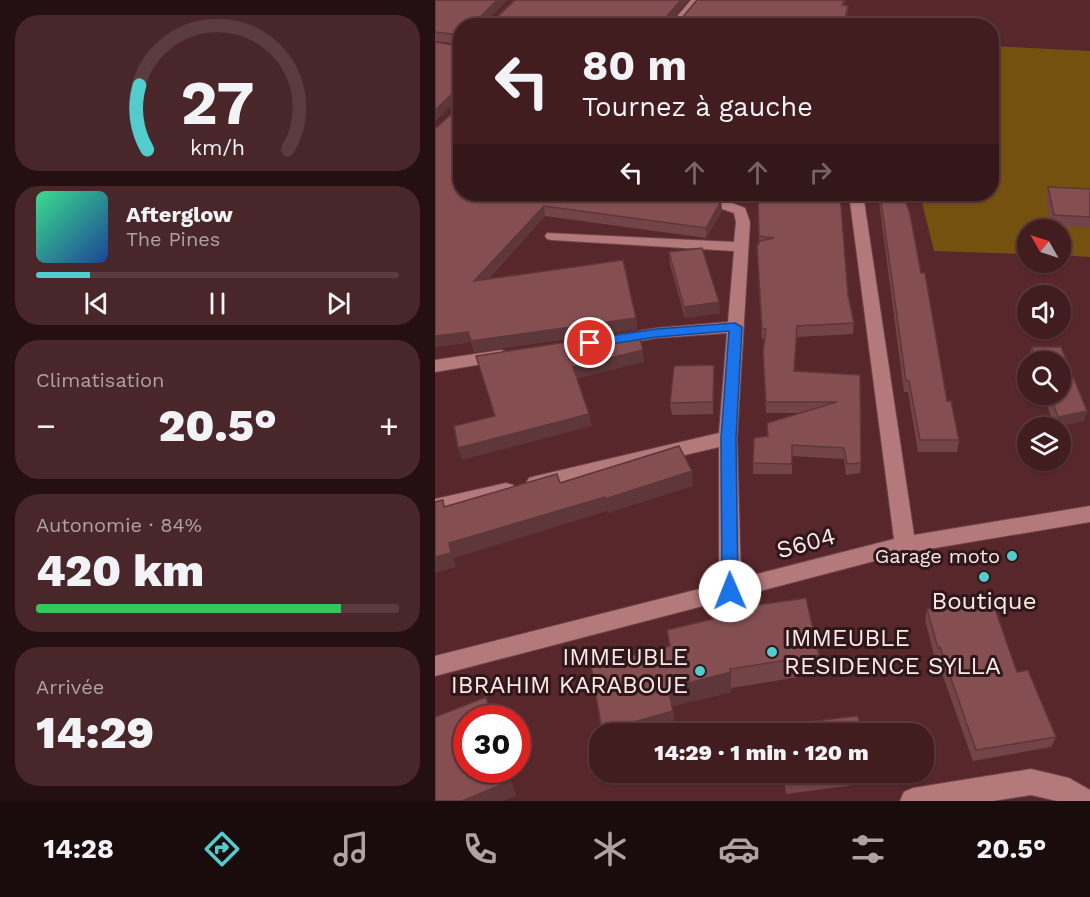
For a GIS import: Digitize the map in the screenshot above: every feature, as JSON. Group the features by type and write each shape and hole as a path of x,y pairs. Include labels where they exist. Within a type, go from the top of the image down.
{"street":[{"path":"681,18 696,0"},
{"path":"696,201 722,204 740,211 743,222 728,438 730,591"},
{"path":"857,201 905,545"},
{"path":"552,236 741,247"},
{"path":"599,342 657,333 735,327"},
{"path":"435,366 517,354"},
{"path":"435,507 728,438"},
{"name":"S604","path":"435,666 905,545 1090,514"},
{"path":"913,801 1031,782 1069,791 1083,801"}],"shaded area":[{"path":"999,46 1090,51 1090,257 1071,256 1071,219 1017,219 1017,254 934,251 922,201 999,201"}],"building":[{"path":"435,0 497,0 481,18 453,18 453,34 435,32"},
{"path":"515,0 681,0 667,18 496,18"},
{"path":"697,0 844,0 842,5 848,6 845,18 682,18"},
{"path":"435,42 453,45 453,93 435,110"},
{"path":"453,112 453,201 721,201 706,228 544,206 474,281 623,260 636,318 471,341 468,332 435,336 435,126 437,127"},
{"path":"1048,187 1090,189 1090,217 1054,215"},
{"path":"758,201 841,201 848,295 854,323 797,326 794,371 860,375 861,463 847,464 844,448 792,445 792,464 753,463 754,438 768,436 767,423 837,402 766,402 763,353 766,329 762,329 757,244 759,241 774,238 759,236"},
{"path":"881,201 905,201 910,214 921,273 925,273 947,401 951,401 959,440 920,440 909,381 906,381"},
{"path":"702,248 719,302 684,307 669,252"},
{"path":"638,331 643,350 573,367 589,414 458,448 454,426 495,416 476,356"},
{"path":"1032,347 1061,347 1063,351 1033,351"},
{"path":"714,365 713,402 670,403 674,366"},
{"path":"1071,372 1087,411 1058,417 1054,405 1071,405"},
{"path":"679,446 692,471 605,499 605,497 449,543 451,553 435,557 435,502 443,500 444,507 557,474 560,483"},
{"path":"806,598 819,655 730,669 731,672 668,688 673,711 630,723 601,723 591,666 670,646 667,630 729,615 728,609"},
{"path":"993,603 1017,672 1028,670 1056,737 976,750 940,647 938,648 927,609"},
{"path":"486,697 488,705 466,705"},
{"path":"453,710 453,783 505,783 462,801 435,801 435,717"},
{"path":"858,716 860,723 796,723"}],"place":[{"name":"Garage moto","path":"1012,556"},
{"name":"Boutique","path":"984,577"},
{"name":"IMMEUBLE RESIDENCE SYLLA","path":"772,652"},
{"name":"IMMEUBLE IBRAHIM KARABOUE","path":"700,671"}],"route":[{"path":"590,343 657,333 735,327 728,438 730,591"}]}
